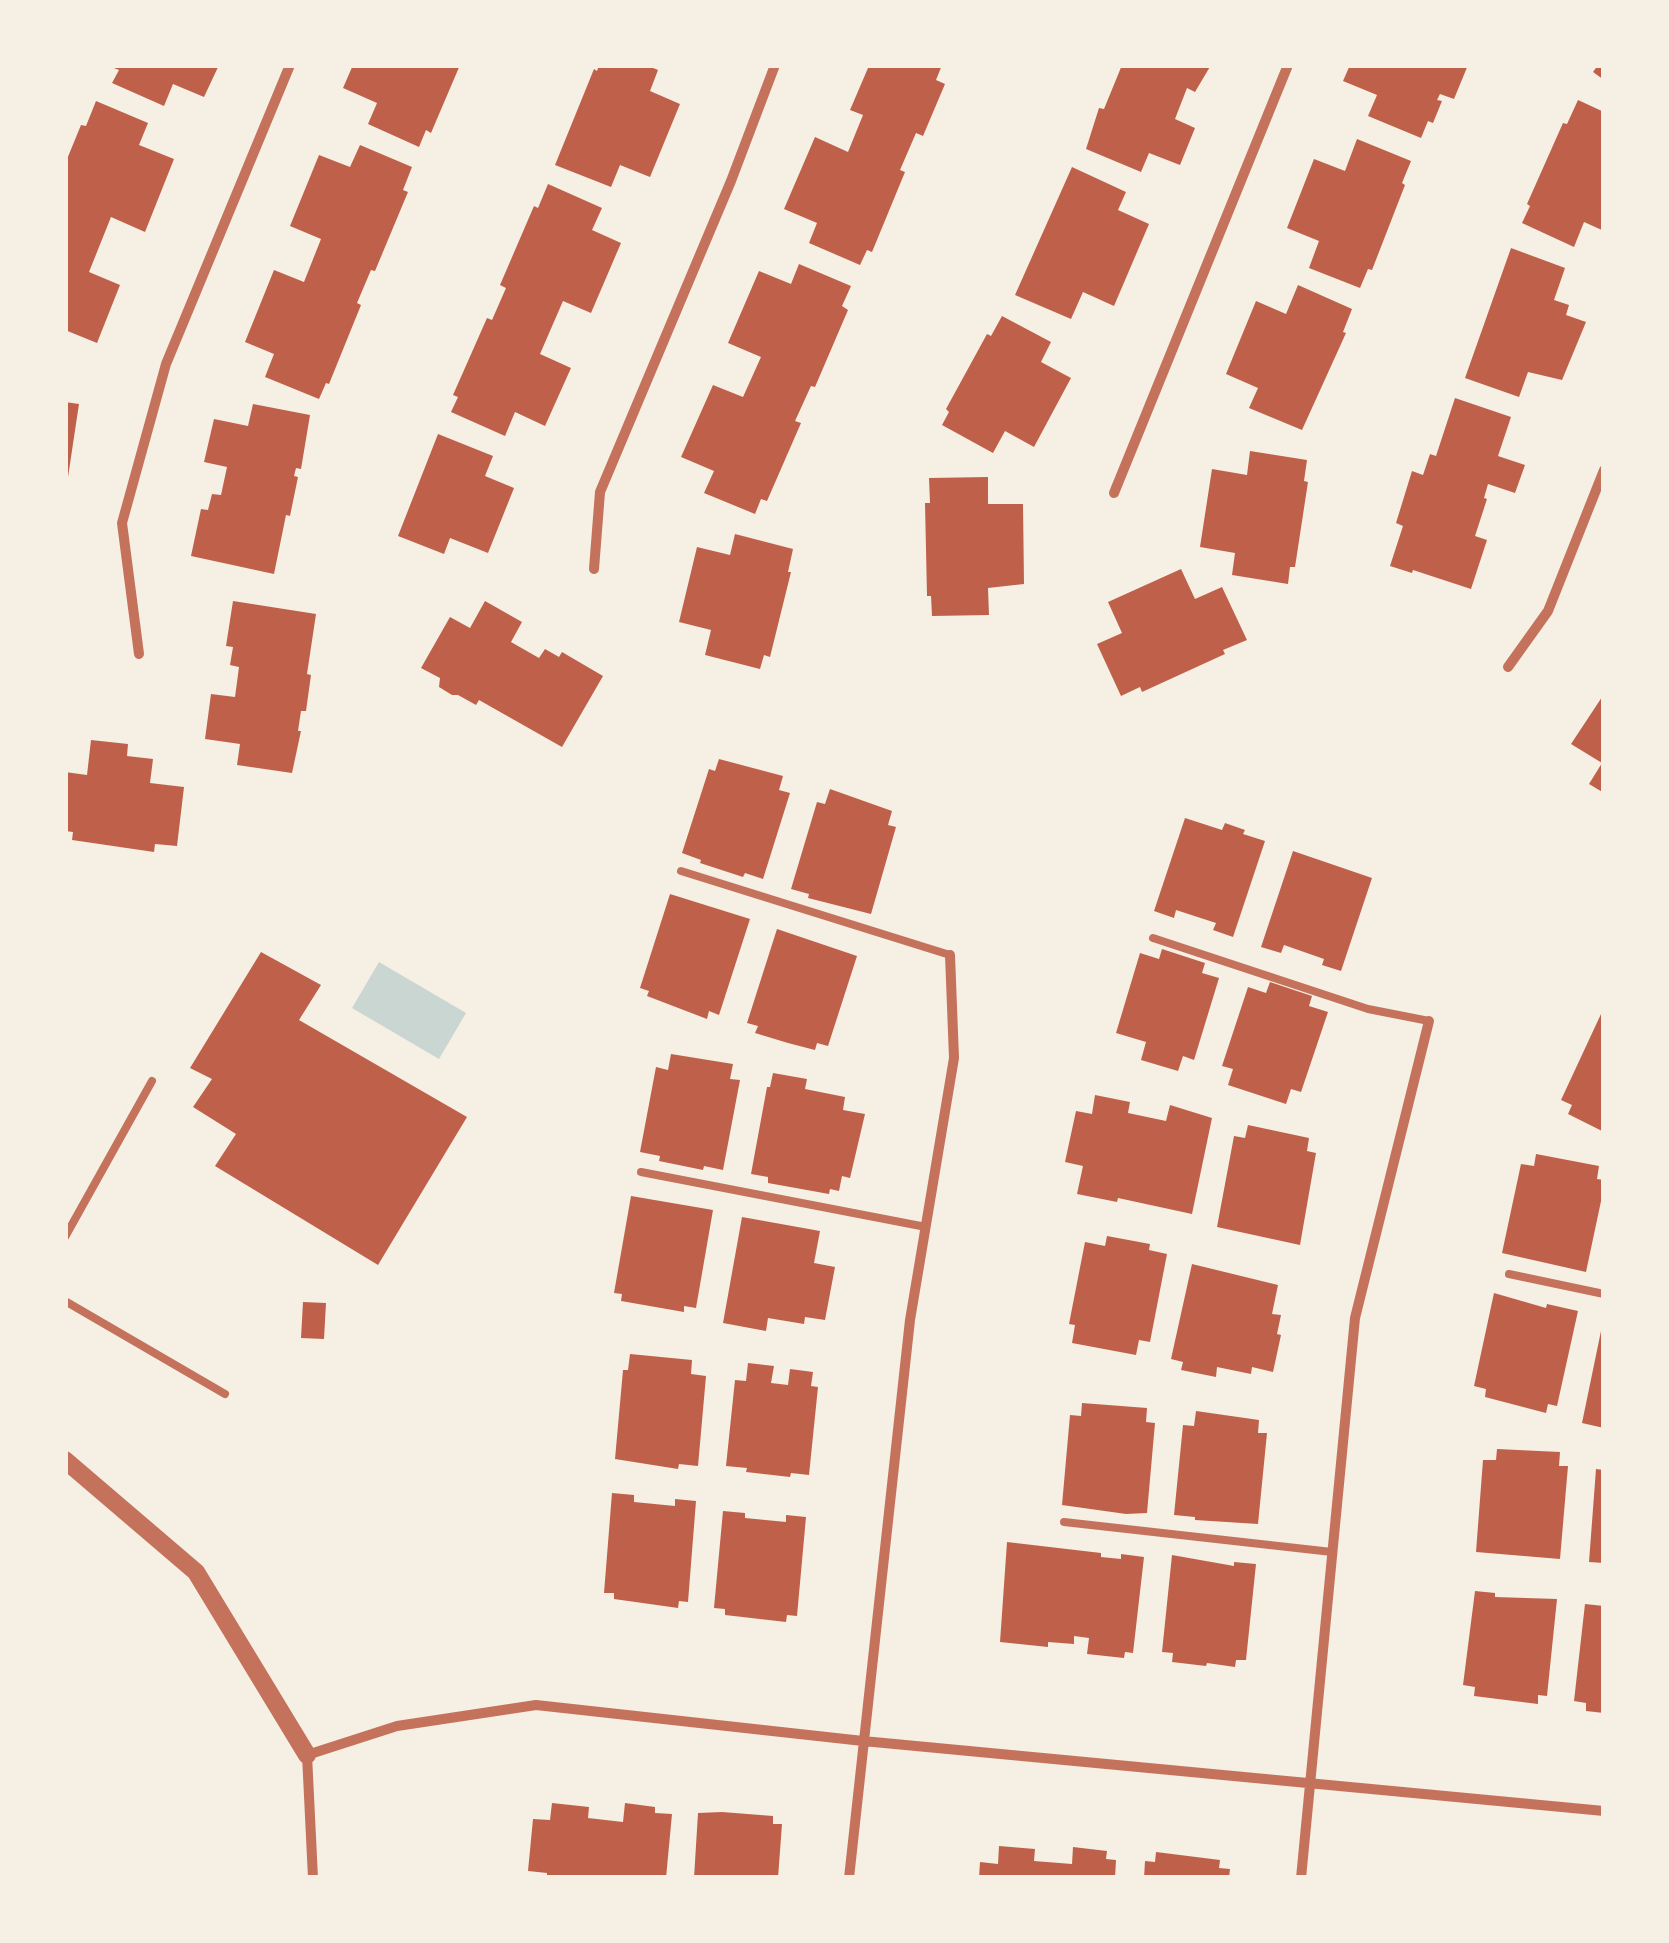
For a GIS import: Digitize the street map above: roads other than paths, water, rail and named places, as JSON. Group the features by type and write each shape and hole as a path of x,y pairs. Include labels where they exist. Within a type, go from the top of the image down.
{"street":[{"path":"140,654 122,523 166,364 290,65"},
{"path":"594,569 600,492 731,182 775,65"},
{"path":"1114,493 1288,65"},
{"path":"1508,667 1548,611 1604,470"},
{"path":"848,1878 910,1320 954,1058 950,955"},
{"path":"1301,1878 1355,1318 1430,1021"},
{"path":"65,1460 196,1572 308,1756 313,1878"},
{"path":"308,1756 397,1726 536,1705 863,1741 1604,1811"}],"lane":[{"path":"681,872 950,955"},
{"path":"1153,938 1368,1010 1430,1021"},
{"path":"65,1237 152,1081"},
{"path":"642,1172 926,1226"},
{"path":"1509,1274 1604,1294"},
{"path":"65,1301 224,1394"},
{"path":"1064,1522 1332,1552"}]}
